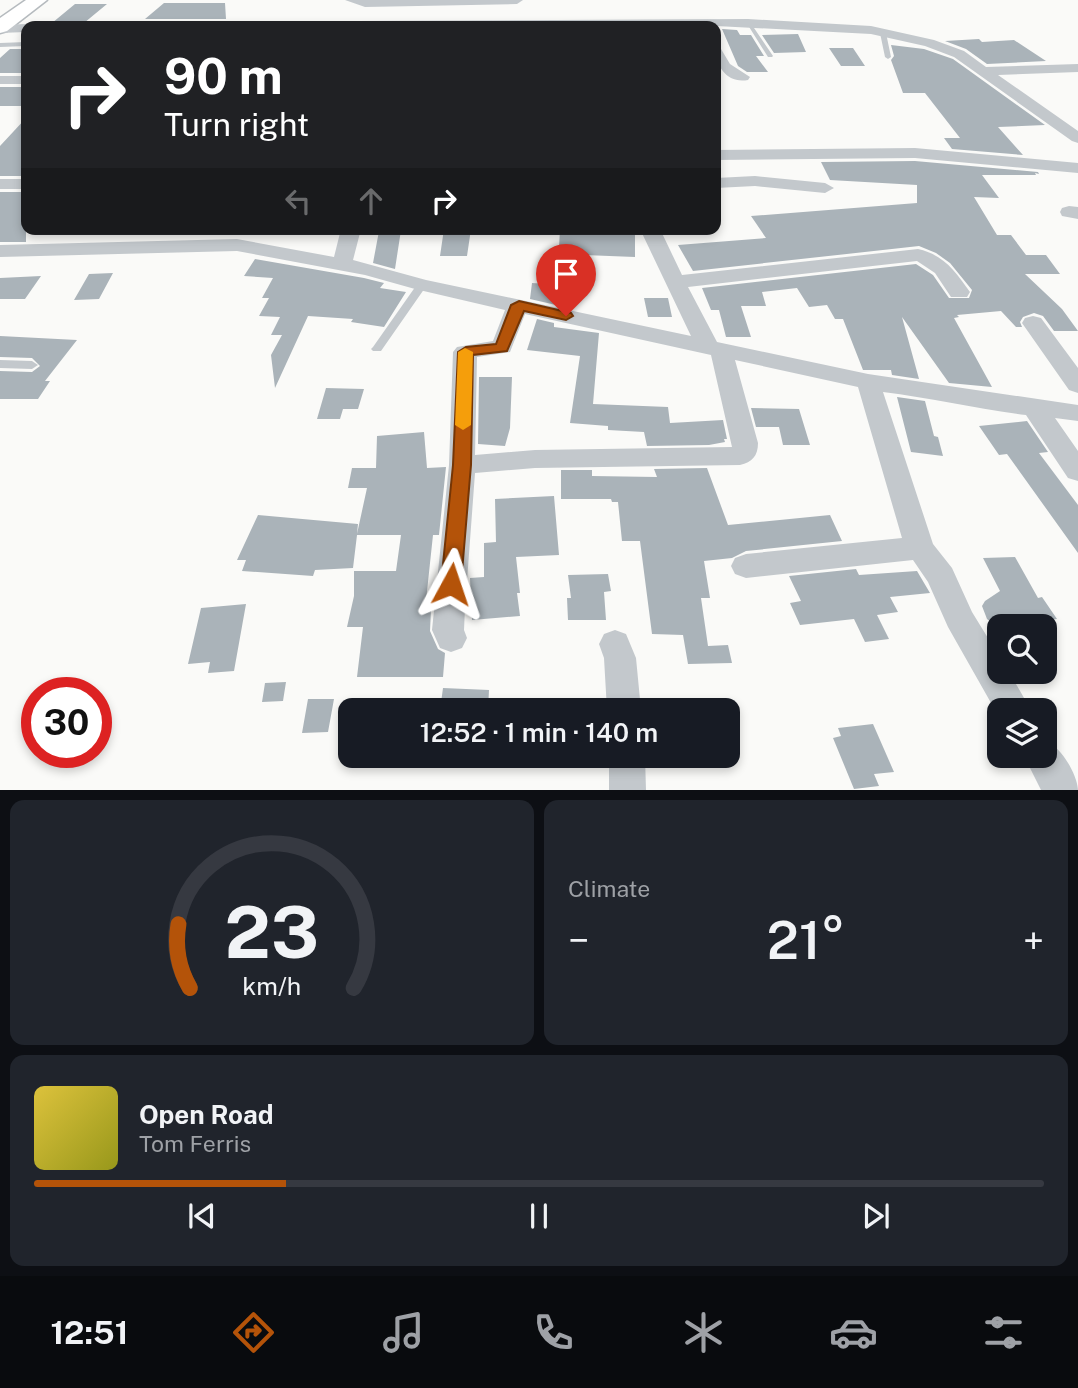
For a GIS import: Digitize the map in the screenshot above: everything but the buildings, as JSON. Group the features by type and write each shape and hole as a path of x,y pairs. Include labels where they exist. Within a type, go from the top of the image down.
{"main road":[{"path":"0,7 9,0"},
{"path":"0,28 38,0"}],"street":[{"path":"351,0 365,3 517,0"},
{"path":"498,21 538,18"},
{"path":"721,24 843,27 883,33 948,49 1078,138"},
{"path":"0,28 21,29"},
{"path":"721,60 725,67 743,77"},
{"path":"981,71 1078,68"},
{"path":"0,80 21,80"},
{"path":"1002,86 1027,85"},
{"path":"721,155 915,153 1078,168"},
{"path":"721,183 755,181 825,188"},
{"path":"0,184 21,184"},
{"path":"342,263 349,235"},
{"path":"462,465 535,458 740,456 745,452 745,443 715,349 676,282 653,235"},
{"path":"0,251 80,251 137,239 226,237 342,263 422,285 868,382 948,392 1035,409 1078,413"},
{"path":"676,282 918,255 939,264 959,292"},
{"path":"451,638 448,630 449,608 462,465 466,352 502,348 519,305"},
{"path":"1033,323 1078,385"},
{"path":"868,382 920,548 941,576 959,618 1007,698"},
{"path":"1035,409 1078,471"},
{"path":"746,566 920,548"},
{"path":"615,644 620,658 623,698"},
{"path":"627,768 628,789"},
{"path":"1049,768 1062,789"}],"lane":[{"path":"748,23 770,56"},
{"path":"883,33 888,57"},
{"path":"0,45 21,44"},
{"path":"377,349 422,285"},
{"path":"0,364 32,365"}],"slow traffic":[{"path":"463,425 465,352"}],"route":[{"path":"451,584 462,465 466,352 470,349 502,348 519,305 566,316"}]}
